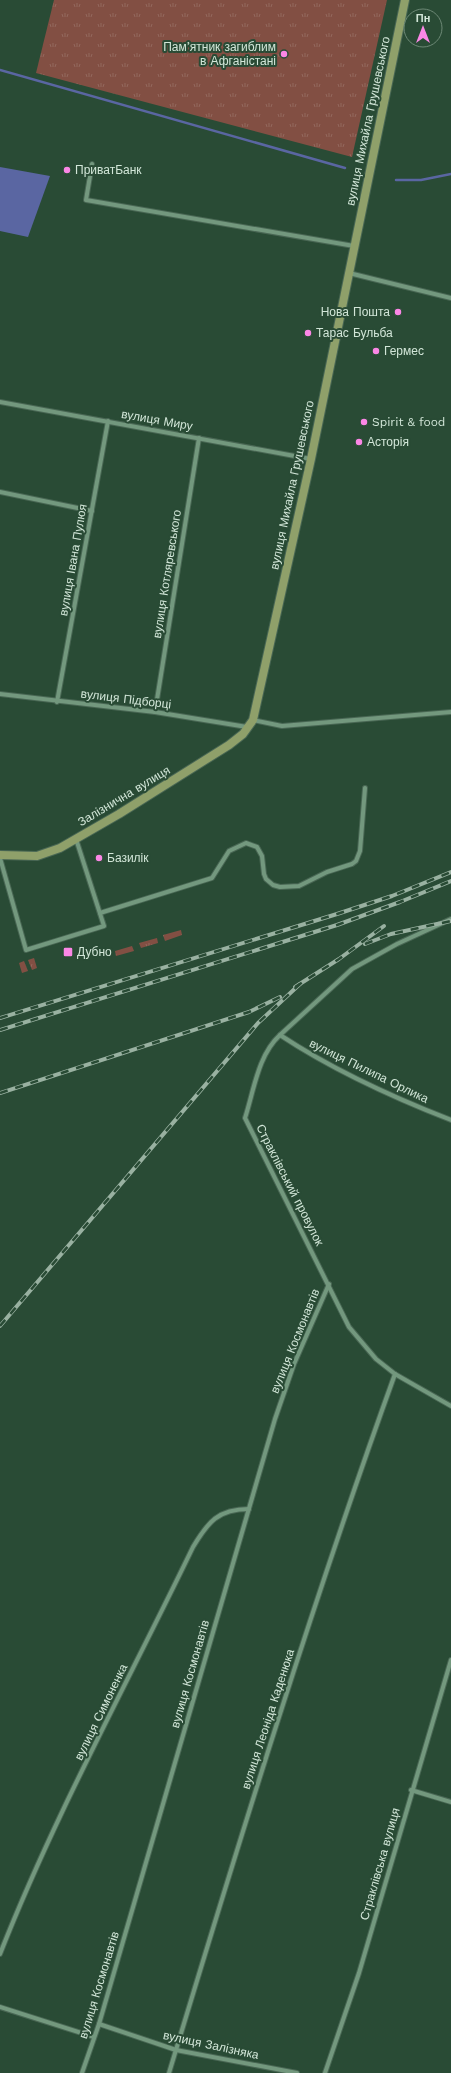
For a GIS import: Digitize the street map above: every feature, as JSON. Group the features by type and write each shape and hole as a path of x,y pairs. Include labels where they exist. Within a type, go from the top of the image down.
{"main road":[{"name":"вулиця Михайла Грушевського","path":"251,724 311,459 404,0"},
{"name":"Залізнична вулиця","path":"0,855 42,855 76,839 221,751 237,739 251,724"}],"street":[{"path":"92,164 86,200 354,246"},
{"path":"349,274 451,298"},
{"name":"вулиця Миру","path":"0,402 311,459"},
{"name":"вулиця Івана Пулюя","path":"57,702 108,422"},
{"name":"вулиця Котляревського","path":"155,712 199,438"},
{"path":"0,492 92,511"},
{"name":"вулиця Підборці","path":"0,694 251,724"},
{"path":"251,724 282,726 451,712"},
{"path":"100,913 212,878 229,851 246,843 257,847 262,856 266,879 273,885 280,887 299,886 327,872 352,864 356,861 360,851 365,788"},
{"path":"0,858 26,950 104,926 76,839"},
{"name":"Страклівський провулок","path":"451,919 398,944 352,969 271,1043 262,1063 245,1118 329,1284 349,1327 376,1359 395,1374 451,1406"},
{"name":"вулиця Пилипа Орлика","path":"280,1035 319,1059 406,1103 451,1120"},
{"name":"вулиця Космонавтів","path":"82,2073 99,2024 275,1419 294,1364 329,1284"},
{"name":"вулиця Леоніда Каденюка","path":"169,2073 311,1616 395,1374"},
{"name":"вулиця Симоненка","path":"0,1954 77,1783 193,1547 204,1529 213,1519 231,1510 249,1509"},
{"name":"Страклівська вулиця","path":"325,2073 359,1973 411,1790 451,1660"},
{"path":"411,1790 451,1802"},
{"path":"0,2007 94,2037"},
{"name":"вулиця Залізняка","path":"99,2024 176,2050 297,2073"}],"green space":[{"path":"54,0 387,0 352,157 36,73"},
{"path":"181,930 182,935 165,941 163,935"},
{"path":"157,938 158,943 141,948 139,943"},
{"path":"132,946 134,951 116,956 115,951"},
{"path":"34,958 37,968 32,970 28,960"},
{"path":"24,961 28,971 22,973 19,963"}],"water":[{"path":"0,167 50,176 28,237 0,231"}],"waterway":[{"path":"0,70 345,168"},
{"path":"396,180 421,180 451,174"}],"railway":[{"path":"0,1018 337,914 392,896 451,872"},
{"path":"0,1030 337,925 400,902 451,881"},
{"path":"365,944 391,934 451,921"},
{"path":"295,987 339,959 384,926"},
{"path":"0,1326 258,1023 300,984"},
{"path":"0,1093 249,1012 280,997"}],"place":[{"name":"Пам’ятник загиблим в Афганістані","path":"284,54"},
{"name":"ПриватБанк","path":"67,170"},
{"name":"Нова Пошта","path":"398,312"},
{"name":"Тарас Бульба","path":"308,333"},
{"name":"Гермес","path":"376,351"},
{"name":"Spirit & food","path":"364,422"},
{"name":"Асторія","path":"359,442"},
{"name":"Базилік","path":"99,858"},
{"name":"Дубно","path":"68,952"}]}
